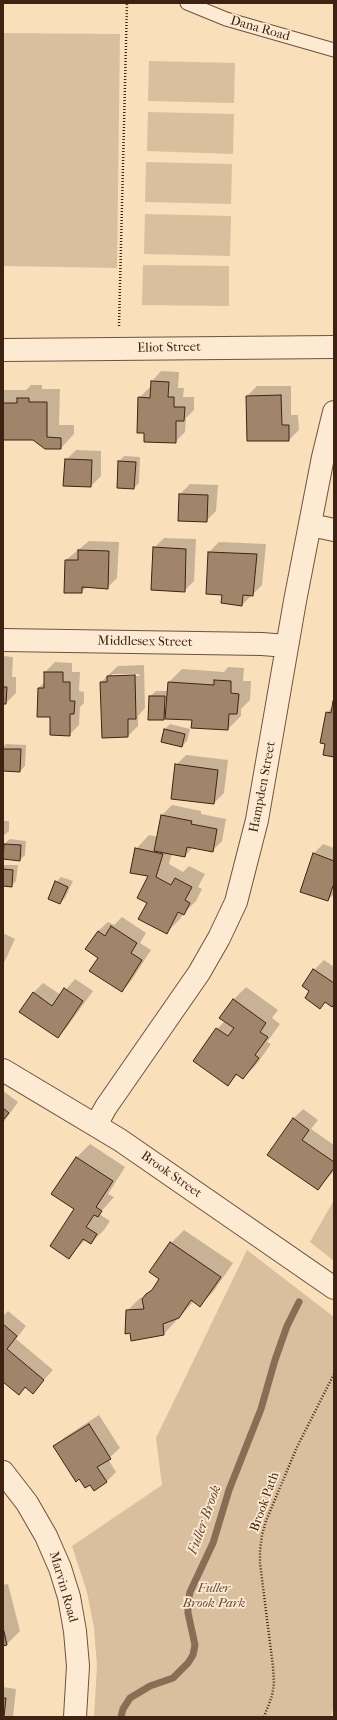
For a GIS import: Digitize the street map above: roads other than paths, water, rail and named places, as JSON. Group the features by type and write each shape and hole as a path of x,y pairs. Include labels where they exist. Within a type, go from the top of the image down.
{"street":[{"name":"Eliot Street","path":"3,350 334,347"},
{"name":"Hampden Street","path":"96,1125 199,973 234,908 242,884 257,820 287,646 323,457 334,412"},
{"path":"311,525 334,530"},
{"name":"Middlesex Street","path":"3,640 255,644 287,646"},
{"name":"Brook Street","path":"3,1070 96,1125 149,1159 334,1288"},
{"name":"Marvin Road","path":"3,1472 27,1503 46,1536 60,1568 69,1597 75,1631 78,1666 76,1717"}],"lane":[{"name":"Dana Road","path":"187,3 226,19 334,50"}],"waterway":[{"name":"Fuller Brook","path":"121,1717 123,1709 130,1698 150,1686 173,1678 188,1663 193,1655 195,1645 188,1613 190,1592 213,1543 229,1490 261,1409 275,1360 287,1326 299,1302"}],"park label":[{"name":"Fuller Brook Park","path":"214,1596"}]}
